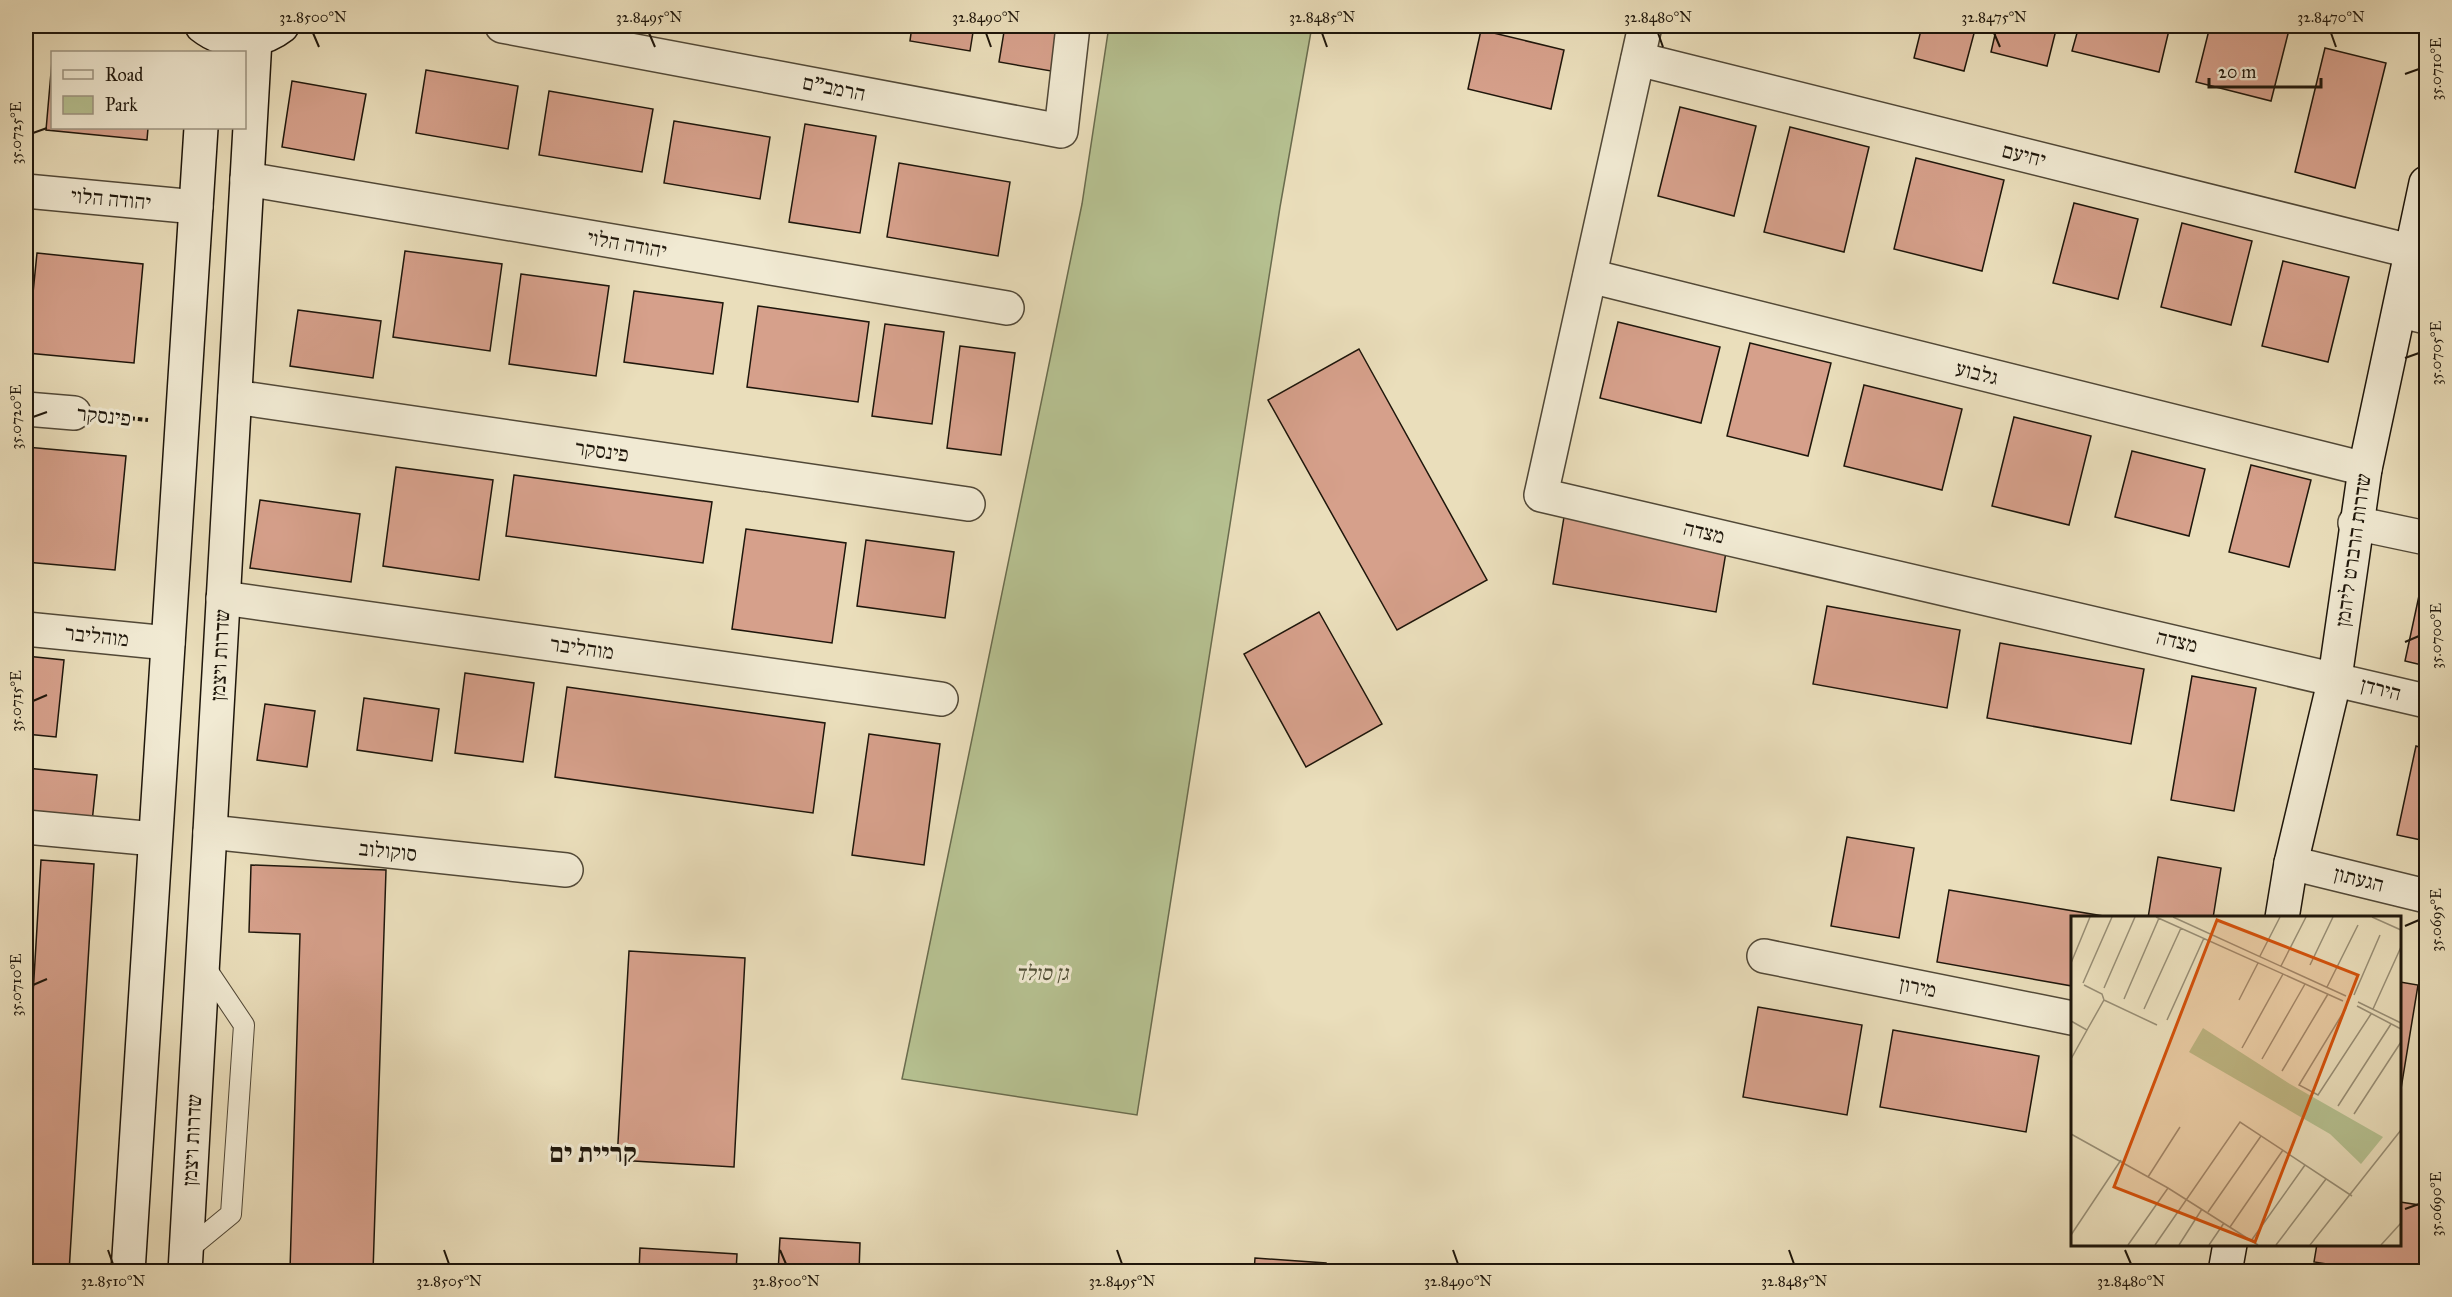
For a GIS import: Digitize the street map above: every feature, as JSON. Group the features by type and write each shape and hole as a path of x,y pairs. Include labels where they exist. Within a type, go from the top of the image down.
{"street":[{"name":"הרמב\"ם","path":"502,26 1061,131 1073,26"},
{"name":"מצדה","path":"1646,26 1541,495 2335,678"},
{"path":"205,36 222,37 269,32"},
{"name":"שדרות ויצמן","path":"186,1261 247,179 269,32"},
{"name":"יחיעם","path":"1638,59 2410,251"},
{"path":"128,1272 201,129"},
{"name":"יהודה הלוי","path":"247,179 1007,308"},
{"name":"שדרות הרברט ליהמן","path":"2282,916 2291,862 2335,678 2355,523 2365,469 2413,314 2410,251 2427,183"},
{"name":"יהודה הלוי","path":"26,191 196,207"},
{"name":"גלבוע","path":"1590,276 2365,469"},
{"name":"פינסקר","path":"235,397 968,504"},
{"name":"פינסקר","path":"26,409 74,413"},
{"path":"2355,523 2427,538"},
{"name":"מוהליבר","path":"223,598 941,699"},
{"name":"מוהליבר","path":"26,629 168,643"},
{"name":"הירדן","path":"2335,678 2427,701"},
{"path":"26,827 155,840"},
{"name":"סוקולוב","path":"210,832 566,870"},
{"name":"הגעתון","path":"2291,862 2427,896"},
{"name":"מירון","path":"1764,956 2071,1018"},
{"path":"2225,1272 2230,1246"}],"lane":[{"path":"186,1261 231,1214 244,1025 202,963"}],"path":[{"name":"פינסקר","path":"74,413 182,423"}],"green space":[{"name":"גן סולד","path":"1109,26 1312,26 1280,207 1137,1115 902,1079 1082,204"}],"building":[{"path":"834,26 883,26 882,33"},
{"path":"912,26 974,26 970,51 910,41"},
{"path":"1005,26 1058,26 1051,71 999,62"},
{"path":"1922,26 1976,26 1964,71 1914,58"},
{"path":"1997,26 2057,26 2047,66 1991,52"},
{"path":"2079,26 2170,26 2159,72 2072,51"},
{"path":"2210,26 2290,26 2271,101 2196,82"},
{"path":"1481,30 1564,50 1551,109 1468,89"},
{"path":"2325,48 2386,63 2355,188 2295,172"},
{"path":"426,70 518,86 508,149 416,133"},
{"path":"51,72 51,129 148,129 147,140 46,130"},
{"path":"292,81 366,94 354,160 282,147"},
{"path":"549,91 653,109 642,172 539,155"},
{"path":"1680,107 1756,126 1734,216 1658,196"},
{"path":"674,121 770,137 760,199 664,183"},
{"path":"805,124 876,136 860,233 789,222"},
{"path":"1790,127 1869,147 1844,252 1764,232"},
{"path":"1916,158 2004,180 1982,271 1894,249"},
{"path":"899,163 1010,182 998,256 887,237"},
{"path":"2074,203 2138,219 2118,299 2053,283"},
{"path":"2182,223 2252,241 2231,325 2161,307"},
{"path":"405,251 502,264 490,351 393,337"},
{"path":"37,253 143,264 134,363 27,353"},
{"path":"2283,261 2349,277 2328,362 2262,346"},
{"path":"521,274 609,286 596,376 509,364"},
{"path":"634,291 723,303 713,374 624,362"},
{"path":"758,306 869,322 858,402 747,387"},
{"path":"298,310 381,321 373,378 290,366"},
{"path":"1618,322 1720,347 1701,423 1600,398"},
{"path":"885,324 944,332 932,424 872,416"},
{"path":"1750,343 1831,363 1808,456 1727,436"},
{"path":"960,346 1015,353 1001,455 947,448"},
{"path":"1359,349 1487,580 1397,630 1268,400"},
{"path":"1864,385 1962,409 1942,490 1844,466"},
{"path":"2014,417 2091,436 2069,525 1992,506"},
{"path":"26,447 126,456 115,570 26,562"},
{"path":"2132,451 2205,469 2189,536 2115,517"},
{"path":"2251,465 2311,480 2289,567 2229,552"},
{"path":"396,467 493,480 479,580 383,566"},
{"path":"514,475 712,502 703,563 506,536"},
{"path":"260,500 360,514 351,582 250,568"},
{"path":"1564,517 1727,546 1716,612 1553,584"},
{"path":"746,529 846,543 832,643 732,629"},
{"path":"866,540 954,552 945,618 857,606"},
{"path":"2423,577 2426,578 2426,666 2405,661"},
{"path":"1827,606 1960,630 1947,708 1813,684"},
{"path":"1319,612 1382,724 1306,767 1244,654"},
{"path":"2000,643 2144,669 2131,744 1987,718"},
{"path":"26,656 64,660 56,737 26,734"},
{"path":"465,673 534,683 523,762 455,753"},
{"path":"2192,676 2256,688 2234,811 2171,800"},
{"path":"567,687 825,723 813,813 555,777"},
{"path":"364,698 439,709 432,761 357,750"},
{"path":"265,704 315,711 307,767 257,760"},
{"path":"869,734 940,744 924,865 852,855"},
{"path":"2416,746 2426,749 2426,841 2397,835"},
{"path":"26,768 97,775 92,822 26,816"},
{"path":"1847,837 1914,848 1899,938 1831,926"},
{"path":"2158,857 2221,868 2213,916 2148,916"},
{"path":"41,860 94,864 69,1272 26,1272 26,1112"},
{"path":"251,865 386,870 373,1272 238,1272 238,1268 290,1270 300,934 249,932"},
{"path":"1949,890 2103,916 2071,916 2071,986 1937,962"},
{"path":"629,951 745,958 734,1167 617,1160"},
{"path":"2401,982 2418,985 2401,1089"},
{"path":"1758,1007 1862,1025 1847,1115 1743,1097"},
{"path":"1893,1030 2039,1056 2026,1132 1880,1107"},
{"path":"2401,1202 2426,1206 2426,1272 2378,1272 2314,1262 2317,1246 2401,1246"},
{"path":"780,1238 860,1243 859,1272 778,1272"},
{"path":"640,1248 737,1254 736,1272 639,1272"},
{"path":"1255,1258 1326,1263 1326,1272 1254,1272"}],"district":[{"name":"קריית ים","path":"593,1153"}]}
